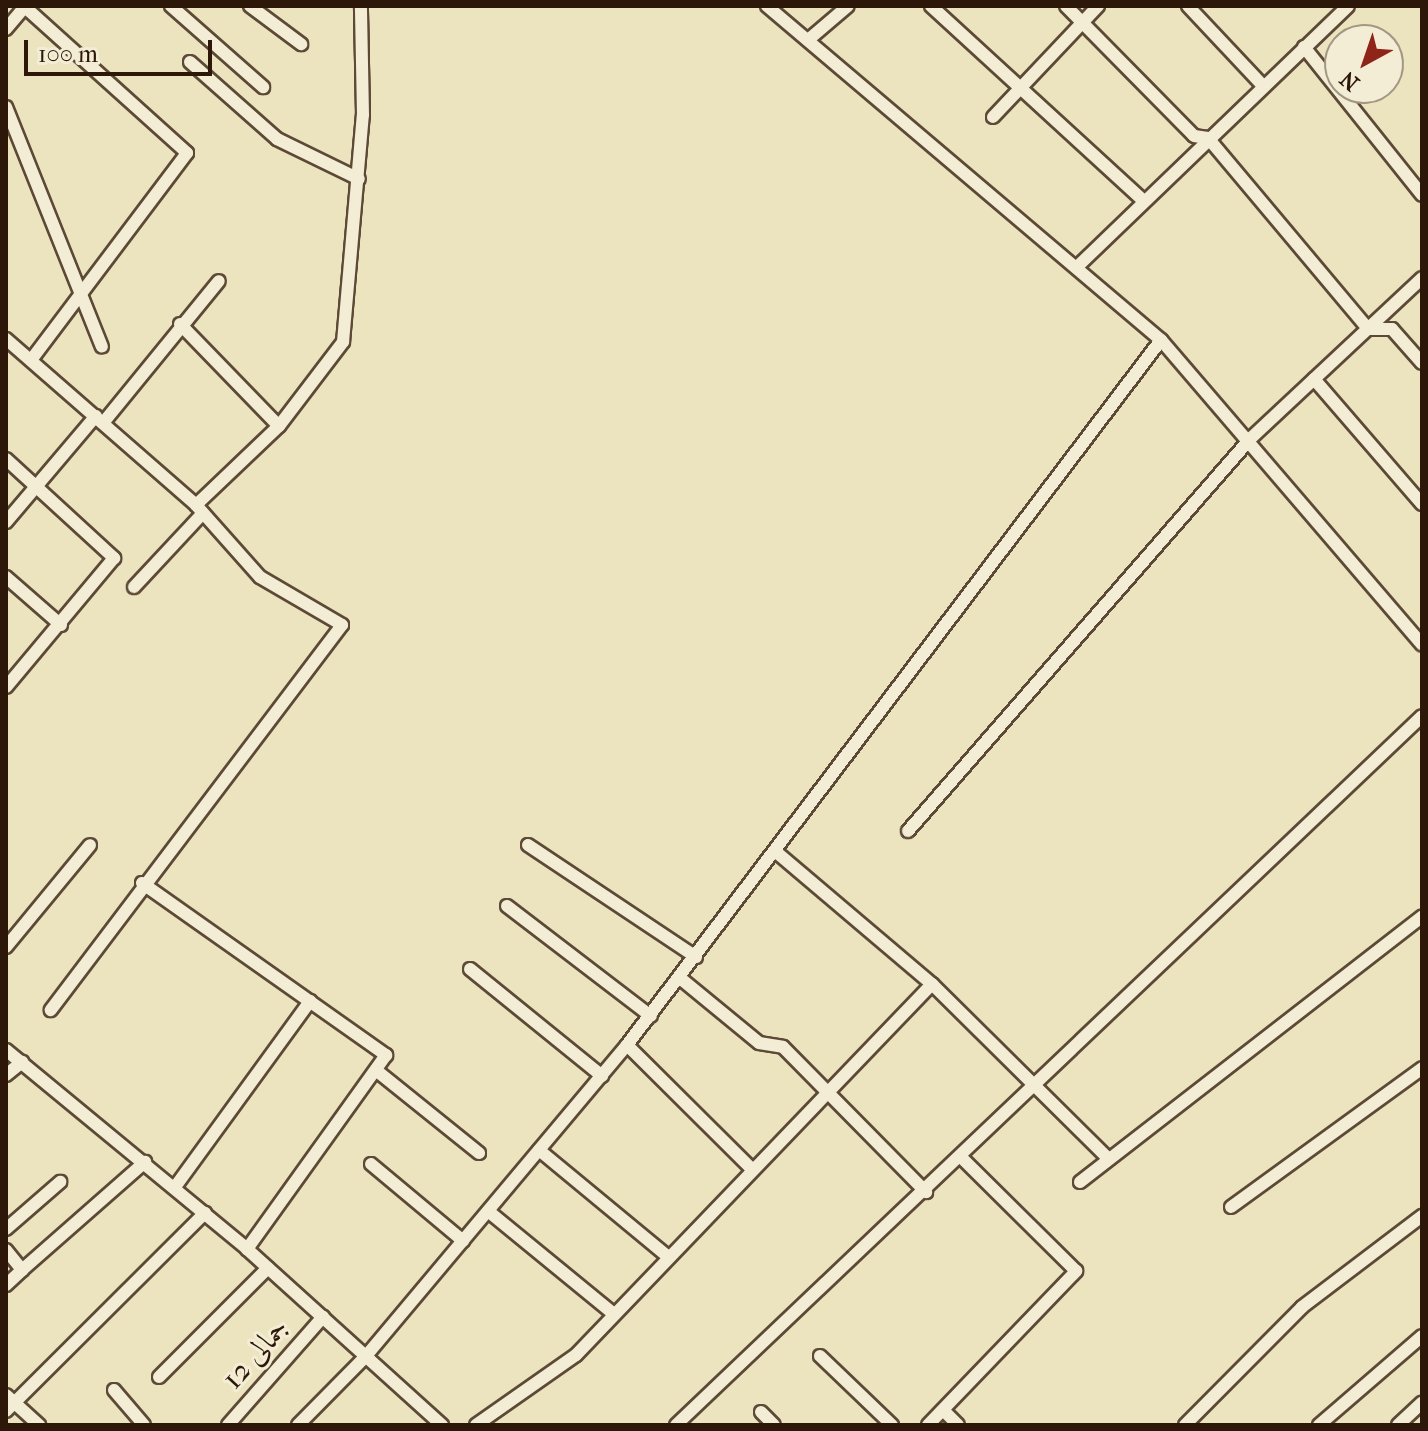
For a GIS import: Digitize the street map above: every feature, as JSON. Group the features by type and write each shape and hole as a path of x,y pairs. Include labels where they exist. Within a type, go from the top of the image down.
{"street":[{"path":"6,29 25,6 187,153 84,296 31,360"},
{"path":"171,6 263,87"},
{"path":"250,6 301,44"},
{"path":"134,587 199,509 279,426 343,342 359,179 361,6"},
{"path":"767,6 1079,265 1161,340 1251,438 1422,644"},
{"path":"808,40 848,6"},
{"path":"931,6 1144,201"},
{"path":"1066,6 1194,136 1208,138 1368,329"},
{"path":"993,117 1098,6"},
{"path":"1188,6 1263,86"},
{"path":"1079,265 1348,6"},
{"path":"1304,47 1422,195"},
{"path":"190,62 277,139 359,179"},
{"path":"6,107 102,347"},
{"path":"908,831 1251,438 1422,278"},
{"path":"6,522 37,484 163,357 180,324 219,281"},
{"path":"180,324 279,426"},
{"path":"1368,329 1392,329 1422,363"},
{"path":"6,339 199,509 260,577 342,625 142,883 51,1010"},
{"path":"298,1425 366,1356 651,1016 1161,340"},
{"path":"1314,379 1422,504"},
{"path":"6,459 37,484 114,558 6,687"},
{"path":"6,577 61,625"},
{"path":"676,1425 926,1192 1035,1084 1422,716"},
{"path":"6,947 90,845"},
{"path":"528,845 696,957"},
{"path":"775,851 932,984 1109,1159"},
{"path":"142,883 386,1055 247,1249"},
{"path":"507,906 651,1016"},
{"path":"1080,1182 1422,917"},
{"path":"470,969 602,1076"},
{"path":"680,978 759,1043 783,1047 926,1192"},
{"path":"476,1425 576,1355 750,1167 932,984"},
{"path":"175,1187 310,1001"},
{"path":"627,1045 750,1167"},
{"path":"6,1050 175,1187 442,1425"},
{"path":"6,1075 22,1062"},
{"path":"1231,1207 1422,1068"},
{"path":"377,1071 479,1153"},
{"path":"539,1150 666,1255"},
{"path":"928,1425 1076,1271 961,1157"},
{"path":"6,1285 145,1162"},
{"path":"371,1164 463,1241"},
{"path":"6,1229 60,1182"},
{"path":"488,1211 614,1314"},
{"path":"39,1425 9,1403 205,1213"},
{"path":"1185,1425 1302,1307 1422,1216"},
{"path":"6,1250 22,1270"},
{"path":"159,1377 268,1268"},
{"name":"جمالی 12","path":"228,1425 323,1317"},
{"path":"1319,1425 1422,1336"},
{"path":"820,1356 892,1425"},
{"path":"114,1390 144,1425"},
{"path":"1398,1425 1422,1403"},
{"path":"943,1410 958,1425"},
{"path":"761,1412 774,1425"}]}
